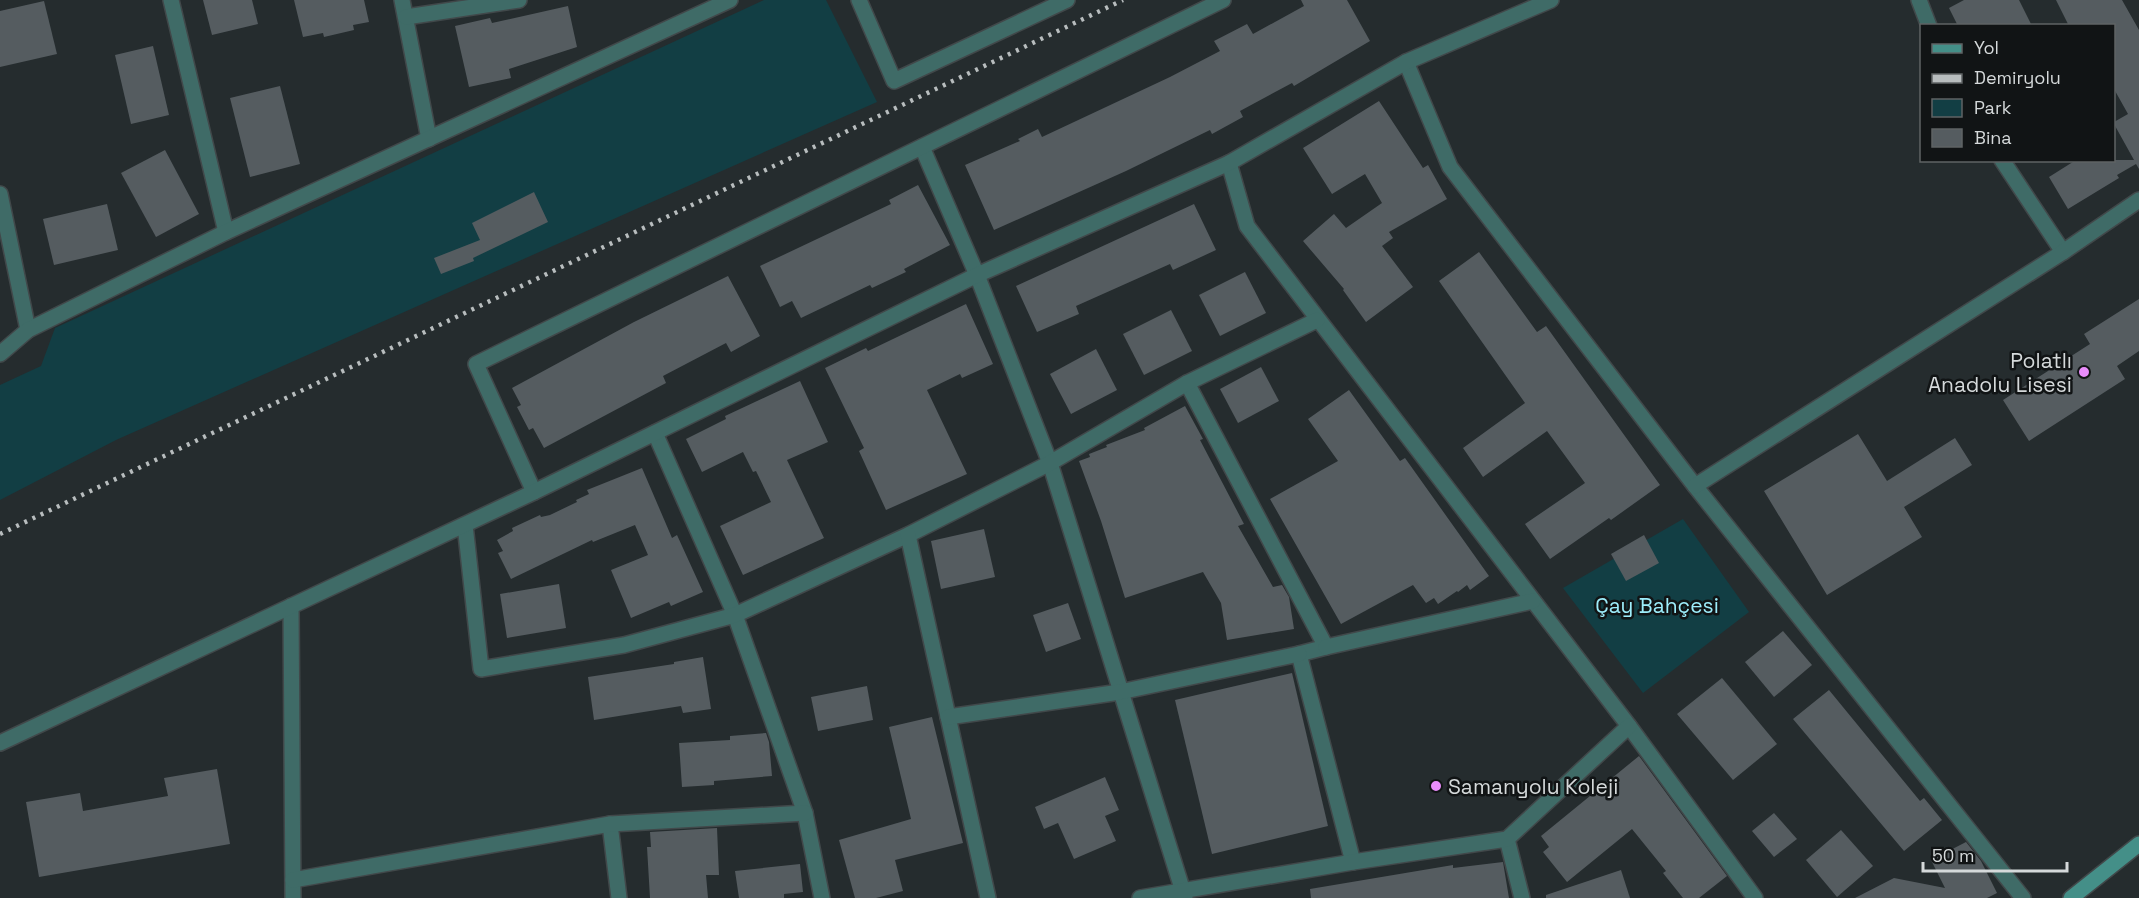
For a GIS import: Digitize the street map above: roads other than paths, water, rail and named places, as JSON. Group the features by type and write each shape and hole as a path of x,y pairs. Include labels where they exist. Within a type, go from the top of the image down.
{"street":[{"path":"171,0 226,232"},
{"path":"402,0 429,138"},
{"path":"406,17 519,0"},
{"path":"0,354 28,330 226,232 730,0"},
{"path":"859,0 894,81 1067,0"},
{"path":"534,492 476,364 1223,0"},
{"path":"0,742 534,492 976,275 1228,163 1406,62 1551,0"},
{"path":"1919,0 1928,24"},
{"path":"1406,62 1450,167 1695,486 2023,898"},
{"path":"922,147 976,275 1050,463 1183,895"},
{"path":"2003,162 2063,252"},
{"path":"1228,163 1247,226 1629,726 1755,898"},
{"path":"0,194 28,330"},
{"path":"1695,486 2063,252 2139,200"},
{"path":"465,525 481,669 624,645 735,615 908,535 1050,463 1187,383 1317,320"},
{"path":"1187,383 1326,647"},
{"path":"655,433 735,615 805,813 822,898"},
{"path":"908,535 988,898"},
{"path":"948,717 1120,692 1533,601"},
{"path":"291,606 293,898"},
{"path":"1299,654 1353,862"},
{"path":"1140,898 1183,895 1353,862 1507,839 1629,726"},
{"path":"293,880 610,824 805,813"},
{"path":"610,824 620,898"},
{"path":"1507,839 1522,898"},
{"path":"2071,898 2139,844"}],"railway":[{"path":"0,534 1123,0"}],"place":[{"name":"Polatlı Anadolu Lisesi","path":"2084,372"},
{"name":"Samanyolu Koleji","path":"1436,786"}],"park label":[{"name":"Çay Bahçesi","path":"1657,605"}]}
